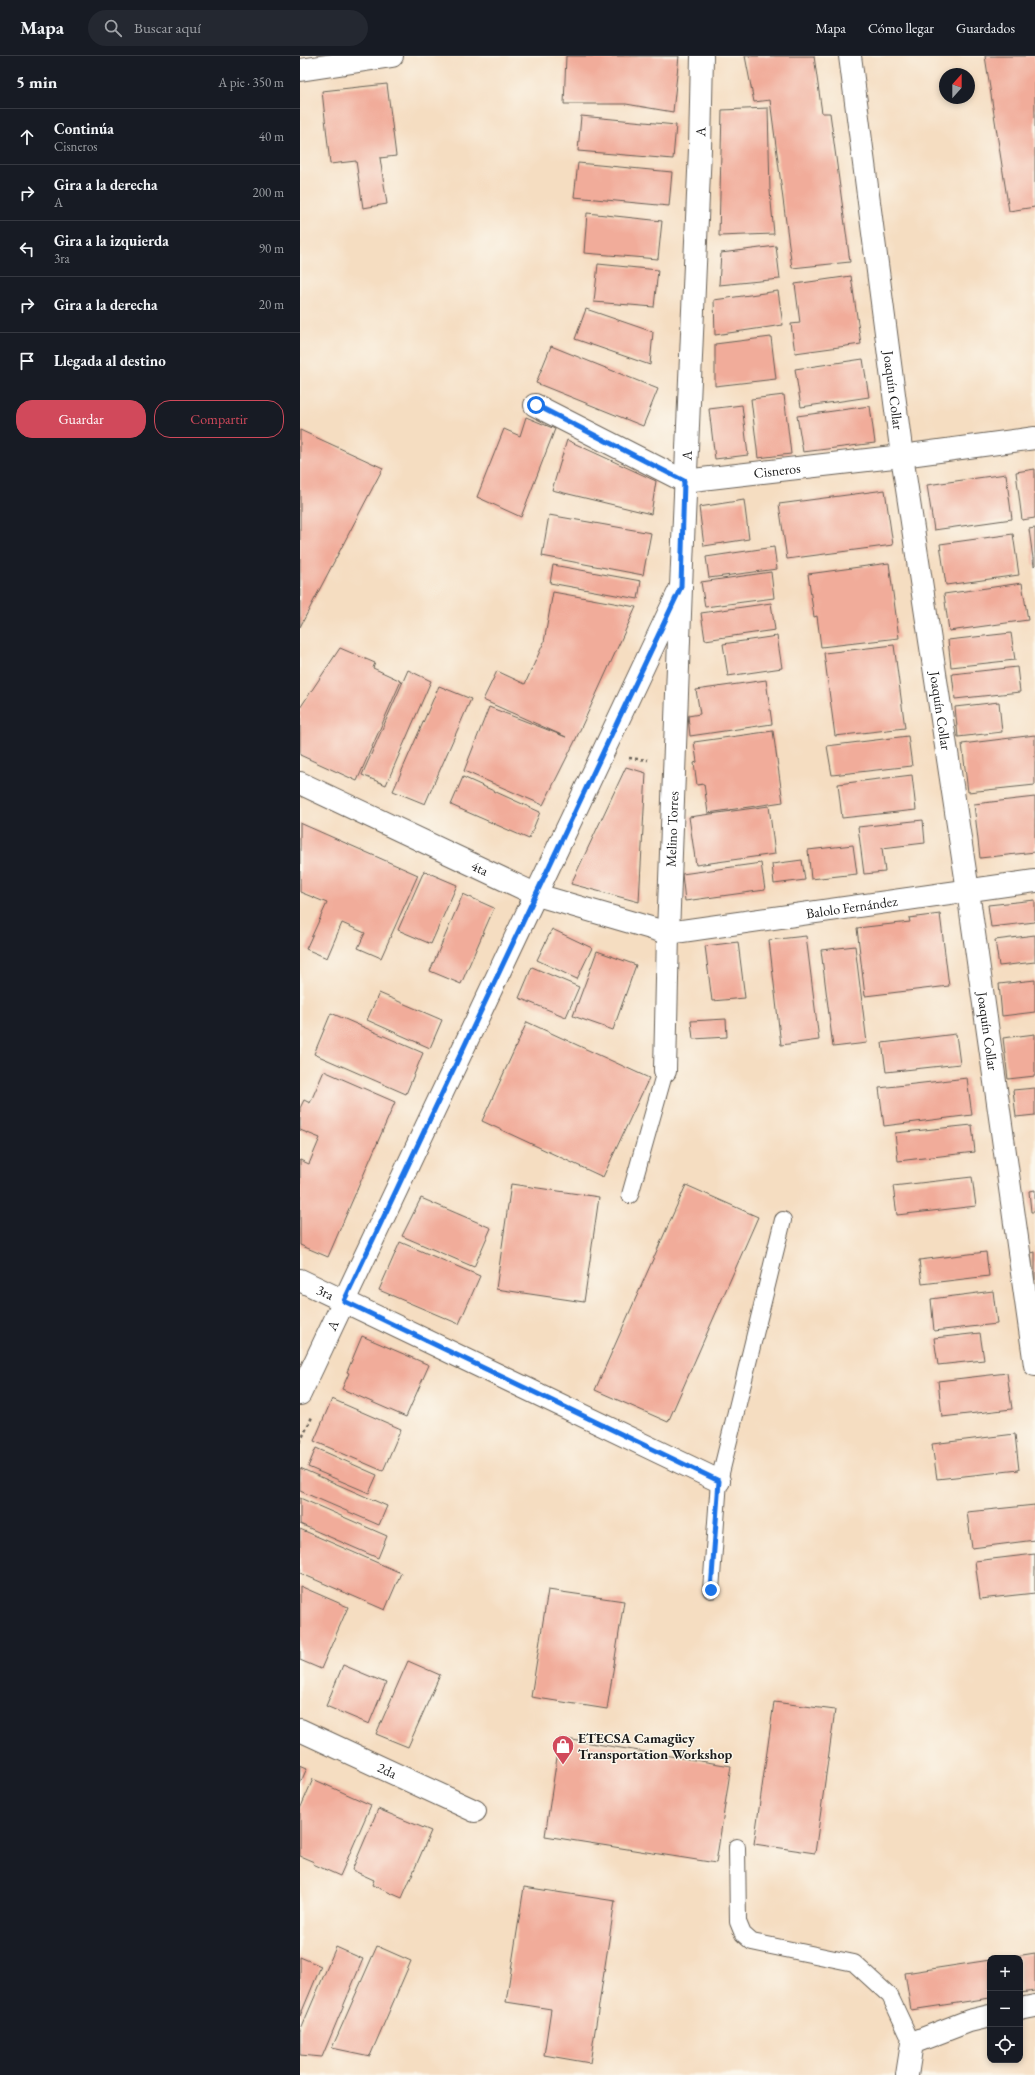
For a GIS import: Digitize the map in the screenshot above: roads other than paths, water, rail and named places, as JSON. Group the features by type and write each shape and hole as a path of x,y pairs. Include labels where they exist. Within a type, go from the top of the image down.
{"street":[{"path":"300,70 392,56"},
{"name":"A","path":"300,1394 537,895 681,587 684,481 700,150 702,56"},
{"name":"Joaquín Collar","path":"850,56 902,456 1032,1326 1035,1365"},
{"path":"536,405 684,481"},
{"name":"Cisneros","path":"684,481 902,456 1035,438"},
{"name":"Melino Torres","path":"665,1071 668,933 681,587"},
{"name":"4ta","path":"300,783 537,895 668,933"},
{"name":"Balolo Fernández","path":"668,933 1035,881"},
{"name":"3ra","path":"300,1280 719,1481"},
{"name":"2da","path":"300,1730 475,1811"},
{"path":"1023,2008 1035,2006"},
{"path":"907,2075 912,2043 969,2021 987,2017"}],"lane":[{"path":"630,1195 665,1071"},
{"path":"711,1590 719,1481 783,1220"},
{"path":"737,1847 738,1922 743,1934 752,1942 854,1963 890,1996 912,2043"}],"place":[{"name":"ETECSA Camagüey Transportation Workshop","path":"563,1766"}]}
